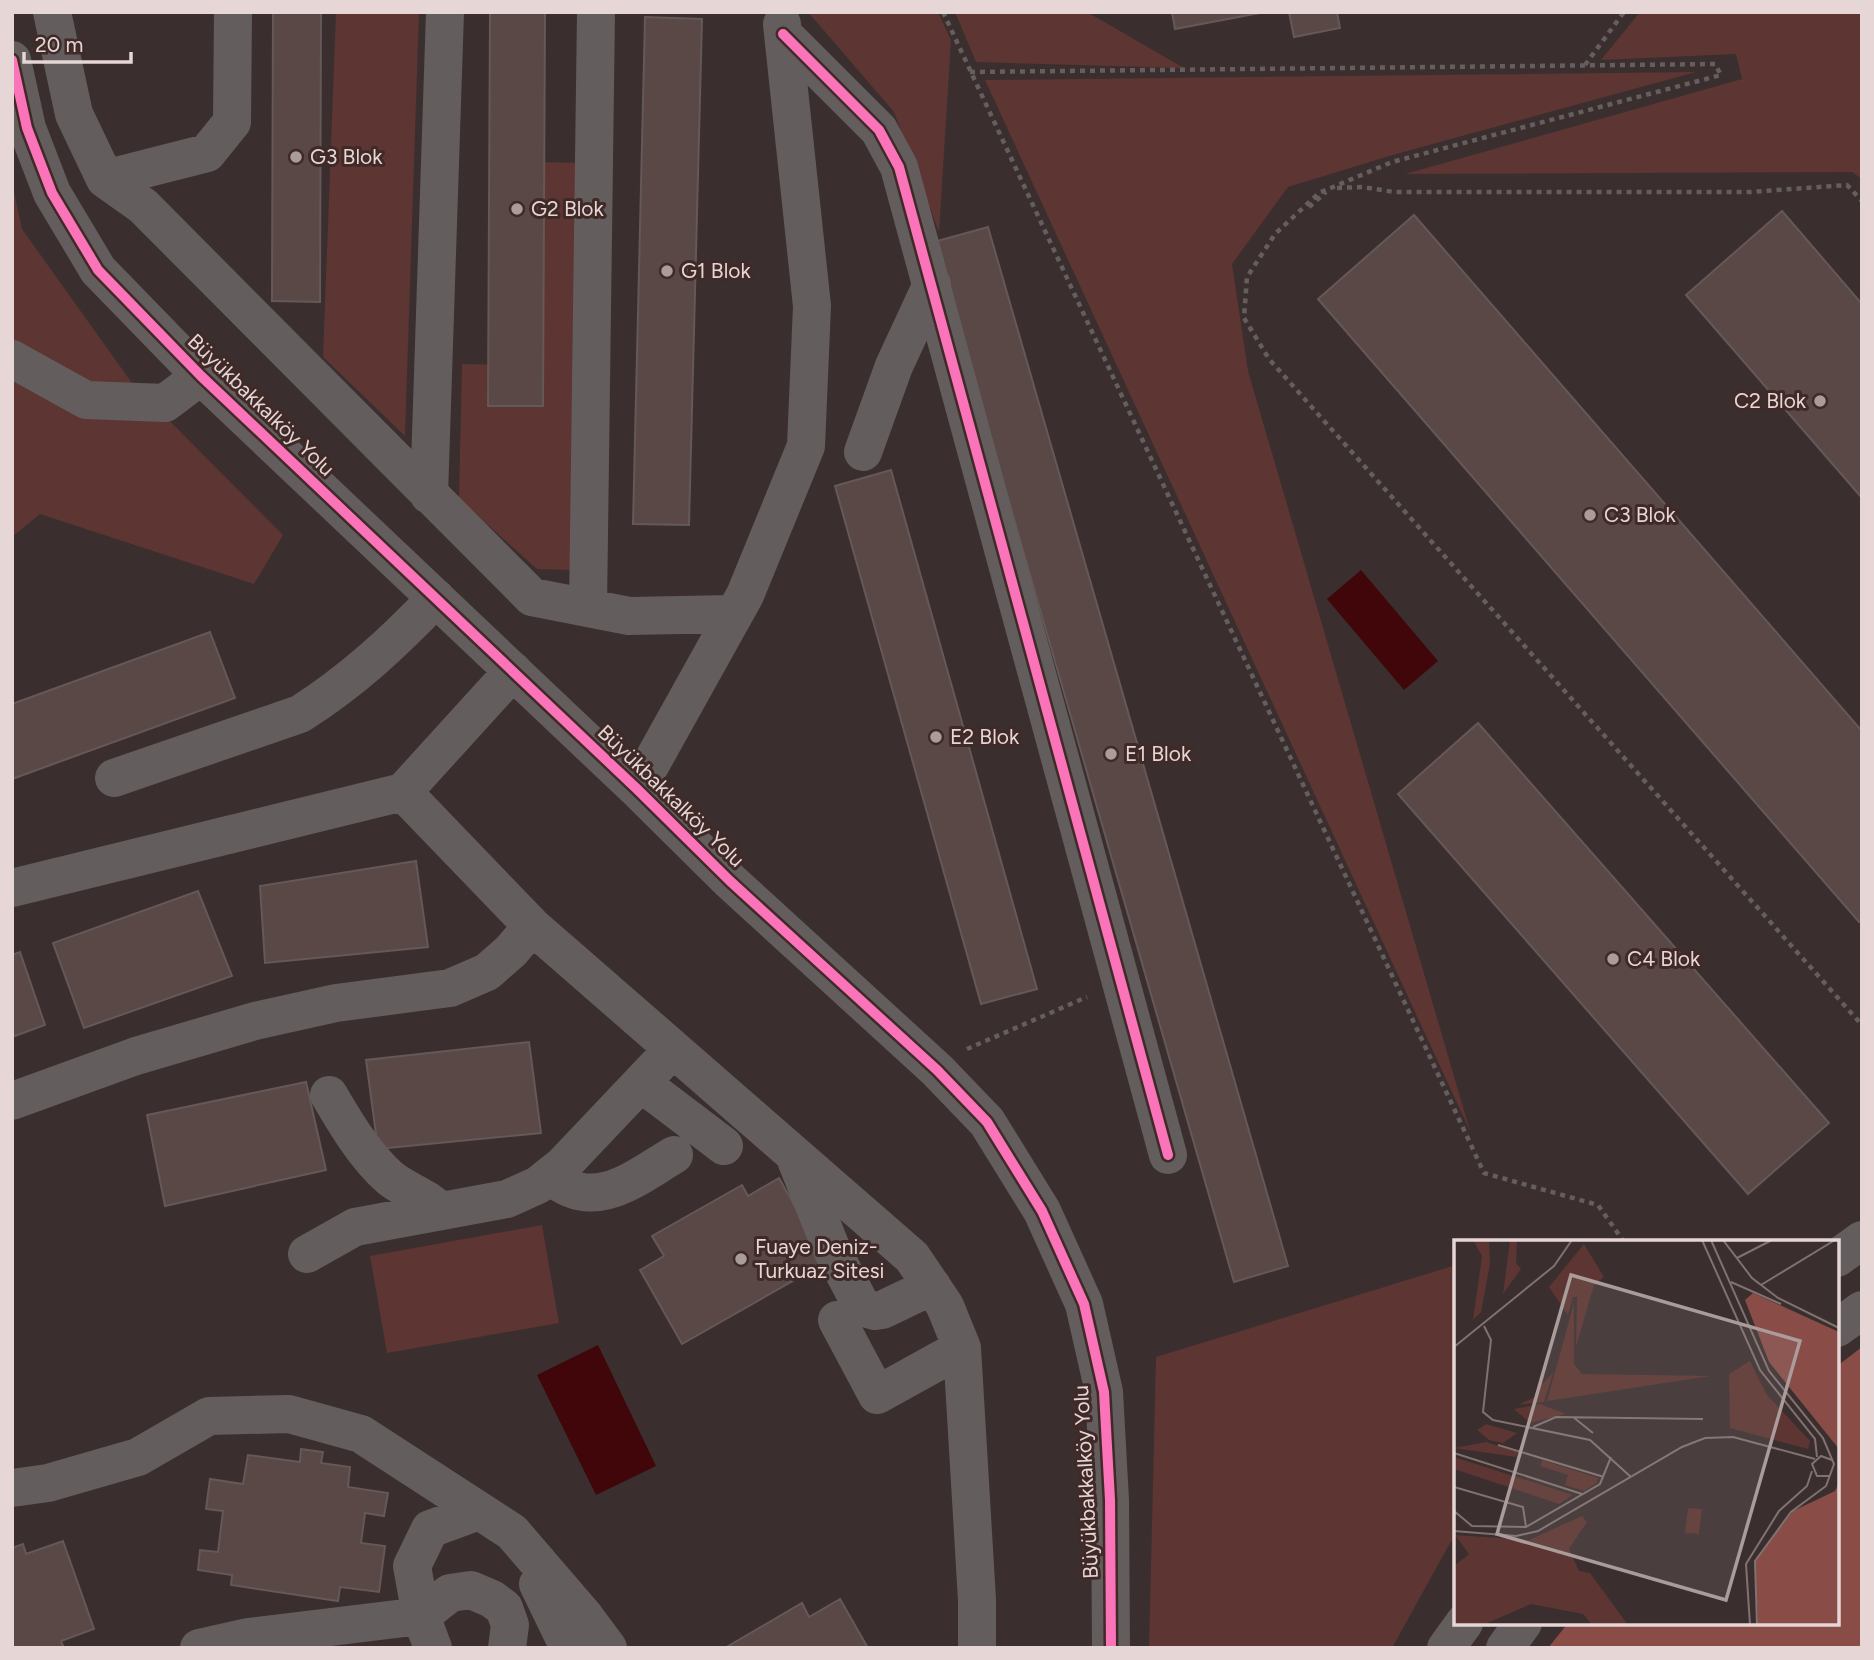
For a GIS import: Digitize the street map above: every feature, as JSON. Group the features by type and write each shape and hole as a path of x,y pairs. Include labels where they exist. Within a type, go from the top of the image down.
{"street":[{"path":"52,12 74,114 106,179 143,206 532,597 629,616 733,614"},
{"path":"106,179 207,153 232,122 233,12"},
{"path":"429,495 445,12"},
{"path":"588,608 596,12"},
{"path":"782,23 879,130 899,167 1168,1155"},
{"path":"637,789 744,595 807,446 812,306 782,23"},
{"name":"Büyükbakkalköy Yolu","path":"12,61 27,128 52,193 98,270 201,376 637,789 730,881 931,1065 987,1122 1042,1211 1084,1304 1104,1392 1110,1500 1111,1648"},
{"path":"863,452 894,366 932,284"},
{"path":"12,359 86,400 165,403 201,376"},
{"path":"114,778 300,714 384,652 436,598"},
{"path":"12,888 402,792 513,671"},
{"path":"402,792 531,926 912,1257 932,1286 945,1306 962,1348 977,1600 977,1648"},
{"path":"12,1101 136,1056 255,1021 336,1003 450,988 487,972 511,951 531,926"},
{"path":"307,1254 355,1227 507,1199 523,1193 551,1176 673,1049"},
{"path":"641,1083 724,1146"},
{"path":"328,1095 357,1139 382,1170 440,1211"},
{"path":"793,1152 832,1250 862,1307 882,1310 932,1286"},
{"path":"551,1176 572,1190 605,1192 620,1187 674,1155"},
{"path":"1839,1257 1862,1240"},
{"path":"1839,1327 1862,1310"},
{"path":"837,1320 877,1395 962,1348"},
{"path":"12,1489 48,1483 138,1457 209,1416 289,1415 361,1434 512,1532 608,1648"},
{"path":"427,1632 412,1566 430,1529 479,1510"},
{"path":"512,1532 569,1648"},
{"path":"427,1632 450,1593 471,1590 492,1599 504,1608 510,1625 507,1648"},
{"path":"1446,1648 1463,1625"},
{"path":"1505,1648 1522,1625"},
{"path":"199,1648 248,1637 427,1632"}],"path":[{"path":"943,12 1484,1173 1598,1205 1623,1240"},
{"path":"1584,65 1624,12"},
{"path":"970,72 1715,64 1721,75 1392,162 1332,188 1275,234 1247,277 1244,318 1269,359 1862,1025"},
{"path":"1332,188 1362,187 1408,192 1750,192 1847,185 1862,201"},
{"path":"931,1065 1121,982"}],"shaded area":[{"path":"336,12 419,12 405,436 323,357"},
{"path":"808,12 938,12 951,40 939,232 894,112"},
{"path":"955,12 1087,12 1184,68 976,62"},
{"path":"1640,12 1862,12 1862,179 1852,172 1405,174 1742,79 1736,54 1601,60"},
{"path":"1696,72 1396,154 1288,187 1232,264 1248,371 1470,1131 985,80"},
{"path":"537,162 582,163 572,570 537,569 459,499 462,364 532,365"},
{"path":"12,182 22,229 132,383 283,535 254,584 40,514 12,537"},
{"path":"1361,570 1438,661 1404,690 1327,599"},
{"path":"542,1225 559,1323 387,1353 370,1256"},
{"path":"1454,1266 1454,1539 1392,1648 1149,1648 1156,1357"},
{"path":"598,1345 656,1466 596,1495 537,1375"},
{"path":"1862,1347 1862,1648 1548,1648 1566,1625 1839,1625 1839,1364"}],"building":[{"name":"G3 Blok","path":"273,12 321,12 320,302 272,301"},
{"name":"G2 Blok","path":"490,12 545,12 543,406 488,406"},
{"path":"1172,12 1265,12 1175,29"},
{"path":"1289,12 1337,12 1340,28 1294,37"},
{"name":"G1 Blok","path":"645,17 702,19 689,525 633,524"},
{"name":"C2 Blok","path":"1782,211 1862,304 1862,498 1686,295"},
{"name":"C3 Blok","path":"1414,215 1862,731 1862,920 1859,922 1318,299"},
{"name":"E1 Blok","path":"988,227 1288,1266 1234,1282 934,242"},
{"name":"E2 Blok","path":"891,470 1037,989 981,1004 835,486"},
{"path":"210,632 235,698 12,779 12,704"},
{"name":"C4 Blok","path":"1478,723 1829,1123 1748,1194 1398,794"},
{"path":"416,861 428,947 265,963 260,886"},
{"path":"198,891 232,976 84,1028 53,943"},
{"path":"20,952 45,1025 12,1037 12,955"},
{"path":"529,1042 541,1133 378,1149 366,1060"},
{"path":"306,1082 326,1170 165,1206 147,1115"},
{"name":"Fuaye Deniz- Turkuaz Sitesi","path":"779,1178 826,1262 682,1344 640,1270 664,1256 652,1236 742,1185 748,1196"},
{"path":"301,1449 323,1452 321,1463 350,1467 348,1487 388,1493 384,1516 365,1513 361,1543 385,1546 379,1592 340,1587 338,1601 231,1585 232,1575 198,1570 200,1550 218,1552 223,1511 206,1509 210,1479 243,1484 248,1455 300,1462"},
{"path":"63,1541 94,1629 61,1641 64,1648 12,1648 12,1548 23,1544 26,1554"},
{"path":"840,1599 868,1648 725,1648 802,1603 809,1617"}],"cycle path":[{"path":"783,34 879,130 899,167 1168,1155"},
{"path":"12,60 27,128 52,193 98,270 201,376 637,789 730,881 937,1070 987,1122 1042,1211 1084,1304 1104,1392 1110,1500 1111,1648"}],"place":[{"name":"G3 Blok","path":"296,157"},
{"name":"G2 Blok","path":"517,209"},
{"name":"G1 Blok","path":"667,271"},
{"name":"C2 Blok","path":"1820,401"},
{"name":"C3 Blok","path":"1590,515"},
{"name":"E2 Blok","path":"936,737"},
{"name":"E1 Blok","path":"1111,754"},
{"name":"C4 Blok","path":"1613,959"},
{"name":"Fuaye Deniz- Turkuaz Sitesi","path":"741,1259"}]}
